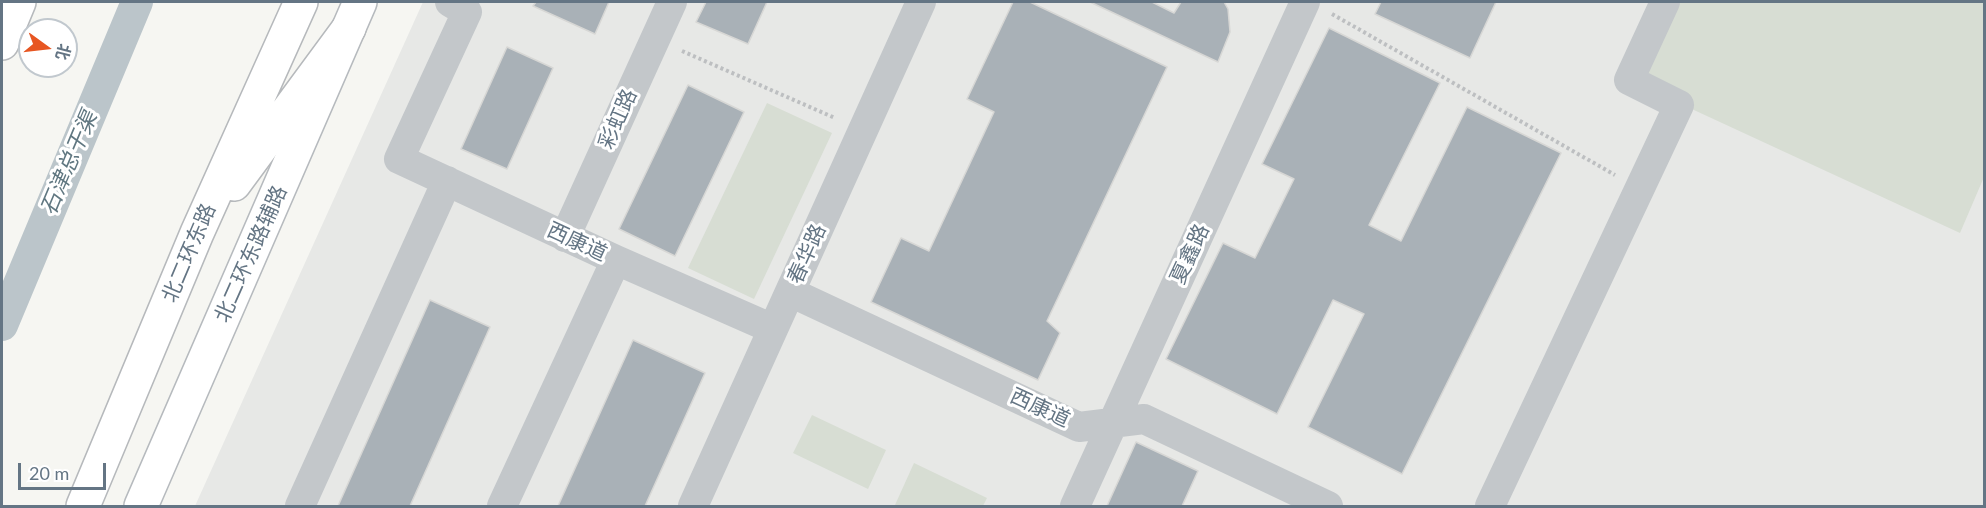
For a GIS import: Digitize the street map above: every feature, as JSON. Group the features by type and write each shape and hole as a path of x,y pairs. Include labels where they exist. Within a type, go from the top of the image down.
{"main road":[{"path":"2,43 19,2"},
{"name":"北二环东路","path":"83,507 197,234 301,2"},
{"path":"197,234 355,15"},
{"name":"北二环东路辅路","path":"141,507 355,15"}],"street":[{"name":"西康道","path":"450,2 467,12 399,159 565,237 773,329"},
{"name":"彩虹路","path":"565,237 672,2"},
{"name":"春华路","path":"693,507 921,2"},
{"path":"1490,507 1679,105 1629,80 1665,2"},
{"name":"夏鑫路","path":"1075,507 1113,423 1318,7"},
{"path":"300,507 447,181"},
{"path":"502,507 616,260"},
{"name":"西康道","path":"790,292 1079,427 1144,419 1289,498 1328,507"}],"path":[{"path":"1318,7 1639,189"},
{"path":"654,39 863,130"}],"shaded area":[{"path":"423,2 1984,2 1984,506 195,506"},
{"path":"1665,2 1984,2 1984,177 1960,233 1629,80"},
{"path":"767,103 832,133 754,299 688,268"},
{"path":"812,415 886,450 868,489 793,453"},
{"path":"914,463 987,498 983,506 895,505"}],"building":[{"path":"536,2 609,2 595,34 533,6"},
{"path":"706,2 767,2 748,44 696,22"},
{"path":"1013,2 1030,2 1167,67 1047,321 1060,333 1038,380 871,302 901,238 929,251 994,112 967,99"},
{"path":"1090,2 1152,2 1174,13 1181,2 1224,2 1228,9 1230,32 1218,62"},
{"path":"1381,2 1496,2 1470,58 1375,14"},
{"path":"1329,28 1440,83 1369,225 1401,241 1467,107 1561,153 1402,474 1308,427 1364,314 1333,300 1277,414 1166,359 1223,243 1255,258 1294,179 1262,164"},
{"path":"507,47 553,68 507,169 461,149"},
{"path":"688,85 744,112 675,256 619,229"},
{"path":"430,300 490,327 410,506 338,506"},
{"path":"633,340 705,373 645,506 558,506"},
{"path":"1136,442 1198,471 1182,506 1107,506"}],"waterway":[{"name":"石津总干渠","path":"2,325 137,2"}]}
